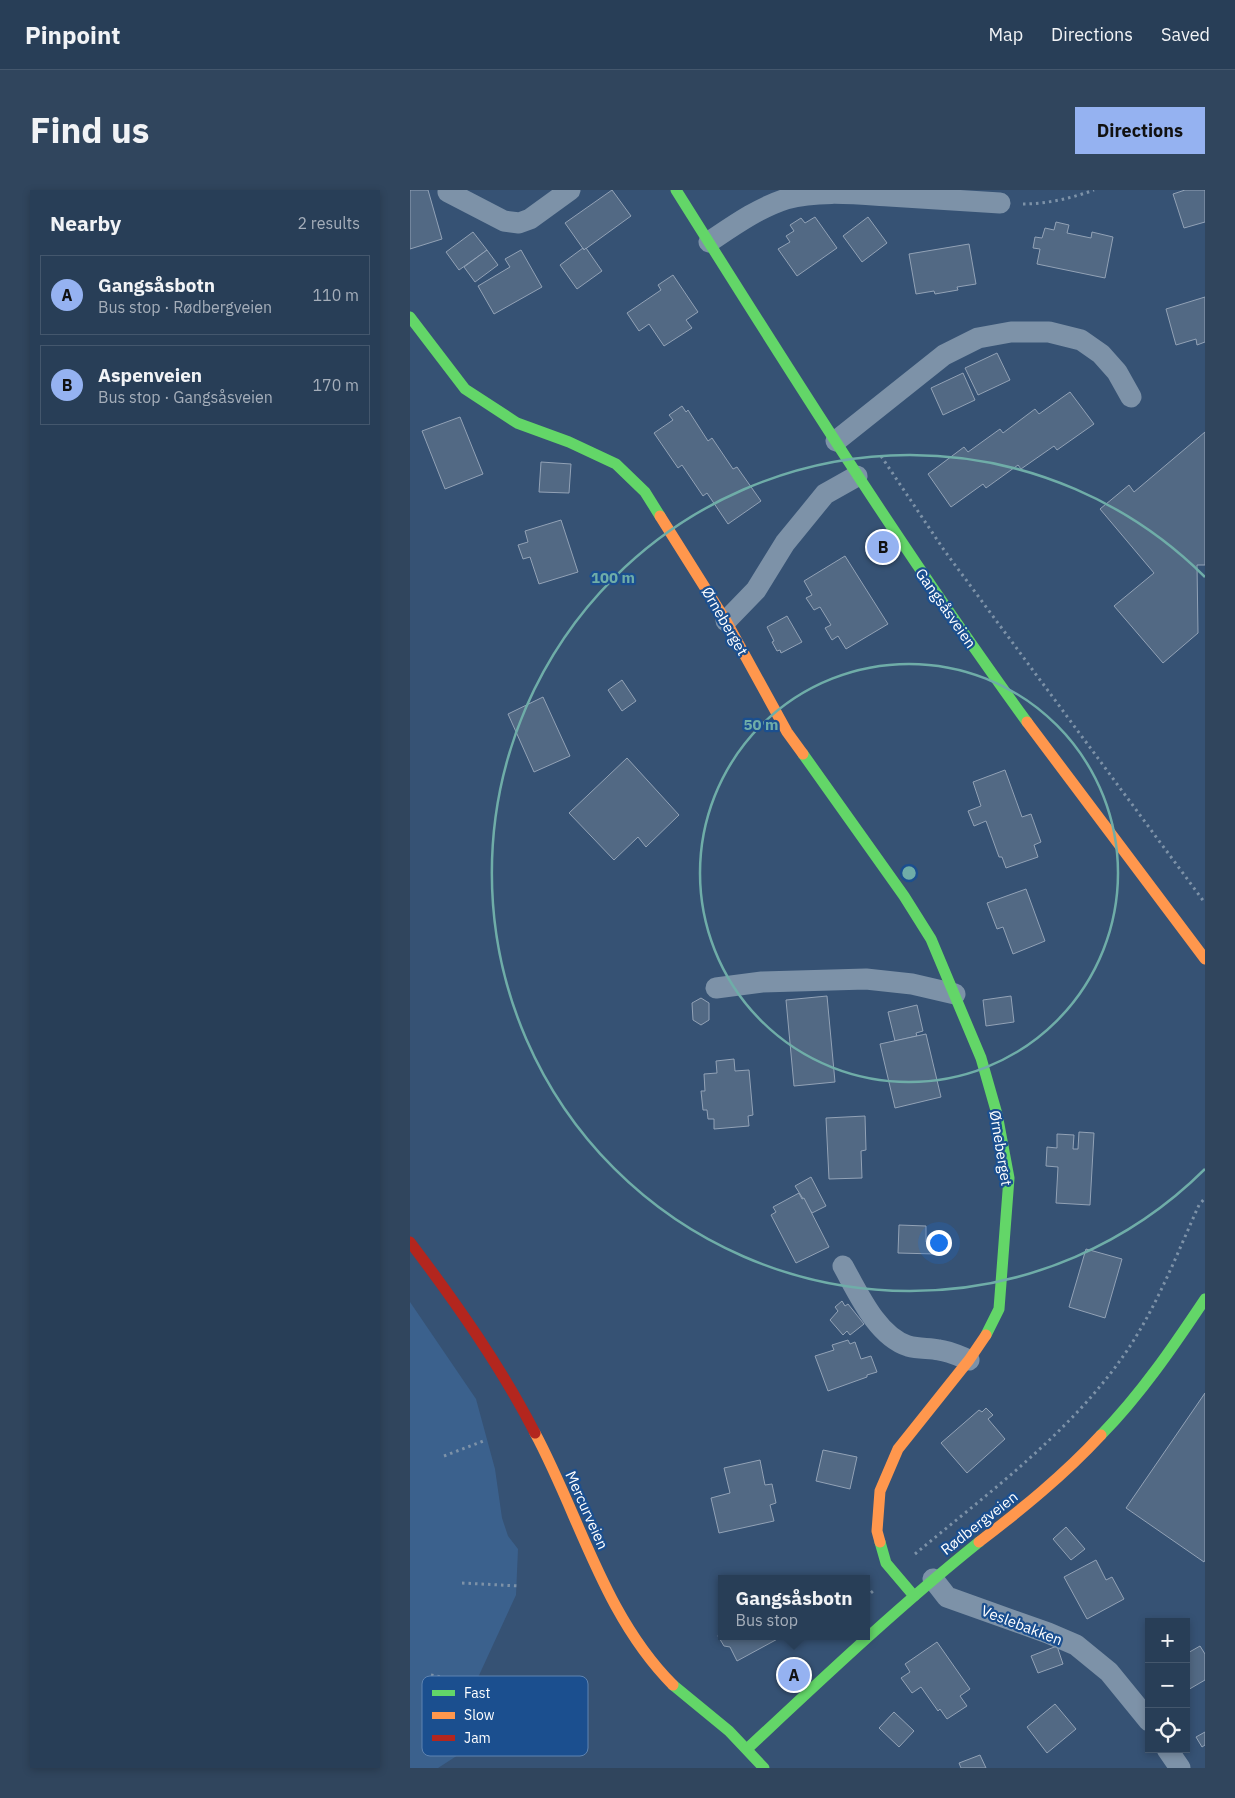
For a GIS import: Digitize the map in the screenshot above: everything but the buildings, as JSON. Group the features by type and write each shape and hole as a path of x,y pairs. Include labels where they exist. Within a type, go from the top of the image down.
{"street":[{"path":"448,192 504,221 519,223 530,219 570,190"},
{"name":"Gangsåsveien","path":"676,190 857,476 972,646 1093,812 1205,959"},
{"path":"709,242 741,220 787,198 846,193 1000,203"},
{"name":"Ørneberget","path":"410,317 465,389 517,423 569,442 616,464 645,492 726,621 787,732 904,896 931,938 981,1058 997,1114 1009,1178 1000,1309 989,1330 968,1360 898,1449 880,1491 877,1531 886,1563 914,1596"},
{"path":"836,441 944,355 978,338 1011,332 1049,332 1081,340 1101,354 1117,372 1131,397"},
{"path":"726,621 756,590 785,543 825,494 857,476"},
{"path":"716,988 762,982 866,979 912,984 955,994"},
{"name":"Mercurveien","path":"410,1242 441,1281 478,1334 510,1389 542,1446 608,1592 630,1629 651,1660 669,1681 694,1704 716,1720 764,1768"},
{"path":"843,1266 864,1305 885,1331 896,1340 912,1346 940,1350 968,1360"},
{"name":"Rødbergveien","path":"870,1635 933,1579 1032,1500 1077,1461 1122,1414 1154,1374 1205,1299"},
{"name":"Veslebakken","path":"933,1579 947,1596 1076,1645 1109,1672 1145,1716"},
{"name":"Rødbergveien","path":"747,1749 865,1640"},
{"path":"1171,1753 1180,1768"}],"path":[{"path":"1000,203 1034,204 1060,200 1094,190"},
{"path":"880,455 944,550 1205,903"},
{"path":"870,1593 1012,1473 1072,1419 1124,1356 1156,1302 1199,1205 1205,1198"},
{"path":"444,1456 486,1440"},
{"path":"462,1584 519,1586"},
{"path":"431,1675 436,1676"}],"water":[{"path":"410,1302 476,1399 495,1469 502,1518 508,1536 518,1549 516,1595 479,1676 422,1676 422,1756 457,1756 438,1768 410,1768"}],"traffic: fast":[{"path":"676,190 891,526 1027,722"},
{"path":"410,317 465,389 517,423 569,442 616,464 645,492 660,516"},
{"path":"803,754 904,896 931,939 981,1058 997,1114 1009,1178 999,1309 986,1335"},
{"path":"1101,1435 1143,1387 1205,1299"},
{"path":"880,1542 886,1563 914,1596"},
{"path":"870,1635 979,1542"},
{"path":"747,1749 864,1640"},
{"path":"673,1685 729,1731 764,1768"}],"traffic: slow":[{"path":"660,516 726,621 787,732 803,754"},
{"path":"1027,722 1205,959"},
{"path":"880,1542 877,1531 880,1491 898,1449 969,1360 986,1335"},
{"path":"535,1433 611,1597 649,1658 673,1685"},
{"path":"979,1542 1042,1491 1101,1435"}],"traffic: jam":[{"path":"410,1242 477,1335 535,1433"}],"place":[{"name":"Aspenveien","path":"883,547"},
{"name":"Gangsåsbotn","path":"794,1675"}]}
